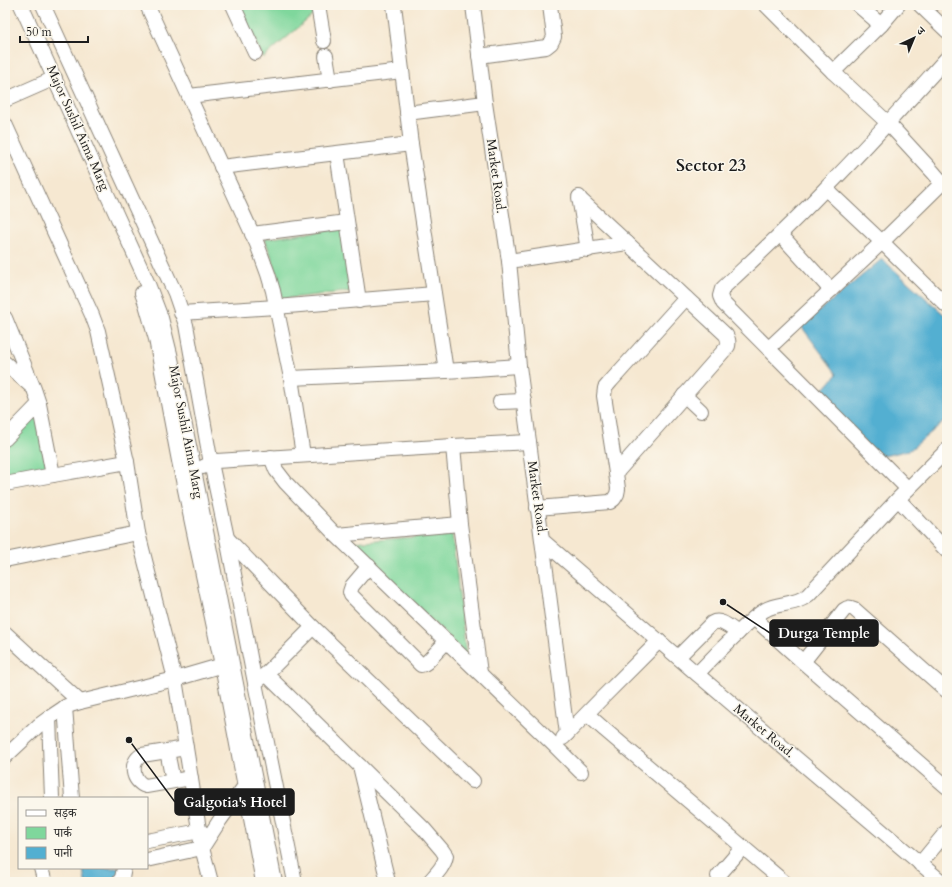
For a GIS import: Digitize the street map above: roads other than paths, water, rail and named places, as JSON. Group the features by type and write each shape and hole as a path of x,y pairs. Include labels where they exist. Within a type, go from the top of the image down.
{"street":[{"name":"Major Sushil Aima Marg","path":"12,5 51,79"},
{"name":"Major Sushil Aima Marg","path":"21,5 146,304 156,339 187,466 227,664 244,787 267,881"},
{"path":"43,5 175,293 186,325 294,882"},
{"path":"147,5 222,167 268,274 291,378 303,456"},
{"path":"233,5 255,53"},
{"path":"318,5 324,42"},
{"path":"394,5 411,144 446,371"},
{"name":"Market Road.","path":"473,5 485,102 509,261 519,366 542,540 696,674 942,882"},
{"path":"479,56 546,47 554,37 550,5"},
{"path":"766,5 833,72 888,123 939,179 939,186 882,242 769,348"},
{"path":"858,5 881,25"},
{"path":"833,72 881,25 898,5"},
{"path":"920,5 947,31"},
{"path":"326,56 330,80"},
{"path":"908,489 723,303 720,296 722,289 826,189 947,58"},
{"path":"189,96 402,72"},
{"path":"5,100 51,79"},
{"path":"407,113 485,102"},
{"path":"5,124 98,331 127,462 138,533 175,679 191,778 205,833 202,848 211,882"},
{"path":"222,167 411,144"},
{"path":"337,153 359,300"},
{"path":"826,189 947,306"},
{"path":"588,250 579,196 726,336 729,342 728,346 616,473"},
{"path":"252,234 347,222"},
{"path":"780,234 831,290"},
{"path":"509,261 627,243"},
{"path":"181,313 434,294"},
{"path":"537,508 610,502 614,499 618,489 604,396 605,388 686,298"},
{"path":"5,318 39,404 53,475"},
{"path":"5,363 34,389"},
{"path":"291,378 519,366"},
{"path":"684,395 701,411"},
{"path":"500,402 524,401"},
{"path":"5,439 39,404"},
{"path":"187,466 212,461 529,442"},
{"path":"453,446 460,524 480,673"},
{"path":"696,674 754,618 769,608 803,600 898,499 947,450"},
{"path":"271,458 276,470 286,483 336,535 581,772"},
{"path":"5,484 127,462"},
{"path":"898,499 947,551"},
{"path":"336,535 460,524"},
{"path":"5,560 138,533"},
{"path":"227,538 313,627 473,781"},
{"path":"542,540 567,734"},
{"path":"369,566 352,586 350,592 351,594 419,663 422,665 424,664 447,641"},
{"path":"802,662 844,610 847,607 850,607 947,691"},
{"path":"754,618 802,662 947,787"},
{"path":"678,657 715,621 720,621 738,633"},
{"path":"241,708 266,674 313,627"},
{"path":"5,633 80,702"},
{"path":"553,744 560,741 659,641"},
{"name":"Major Sushil Aima Marg","path":"227,664 241,708 267,881"},
{"path":"5,757 38,726 65,707 227,664"},
{"path":"266,674 424,829 442,850 446,856 445,862 439,872 429,882"},
{"path":"65,707 72,797"},
{"path":"587,714 784,882"},
{"path":"49,718 52,797"},
{"path":"186,748 142,755 138,757 135,761 134,776 142,785 146,786 191,778"},
{"path":"167,751 172,781"},
{"path":"360,766 388,882"},
{"path":"148,841 205,833 220,820 244,787"},
{"path":"920,864 947,831"},
{"path":"718,876 743,847"},
{"path":"148,860 202,848"},
{"path":"41,869 46,882"},
{"path":"119,882 122,878 124,869"}],"water":[{"path":"882,259 947,317 947,419 910,450 879,457 818,396 837,374 801,326"},
{"path":"83,869 120,869 113,882 85,882"}],"place":[{"name":"Durga Temple","path":"723,602"},
{"name":"Galgotia's Hotel","path":"129,740"}],"district":[{"name":"Sector 23","path":"711,165"}]}
